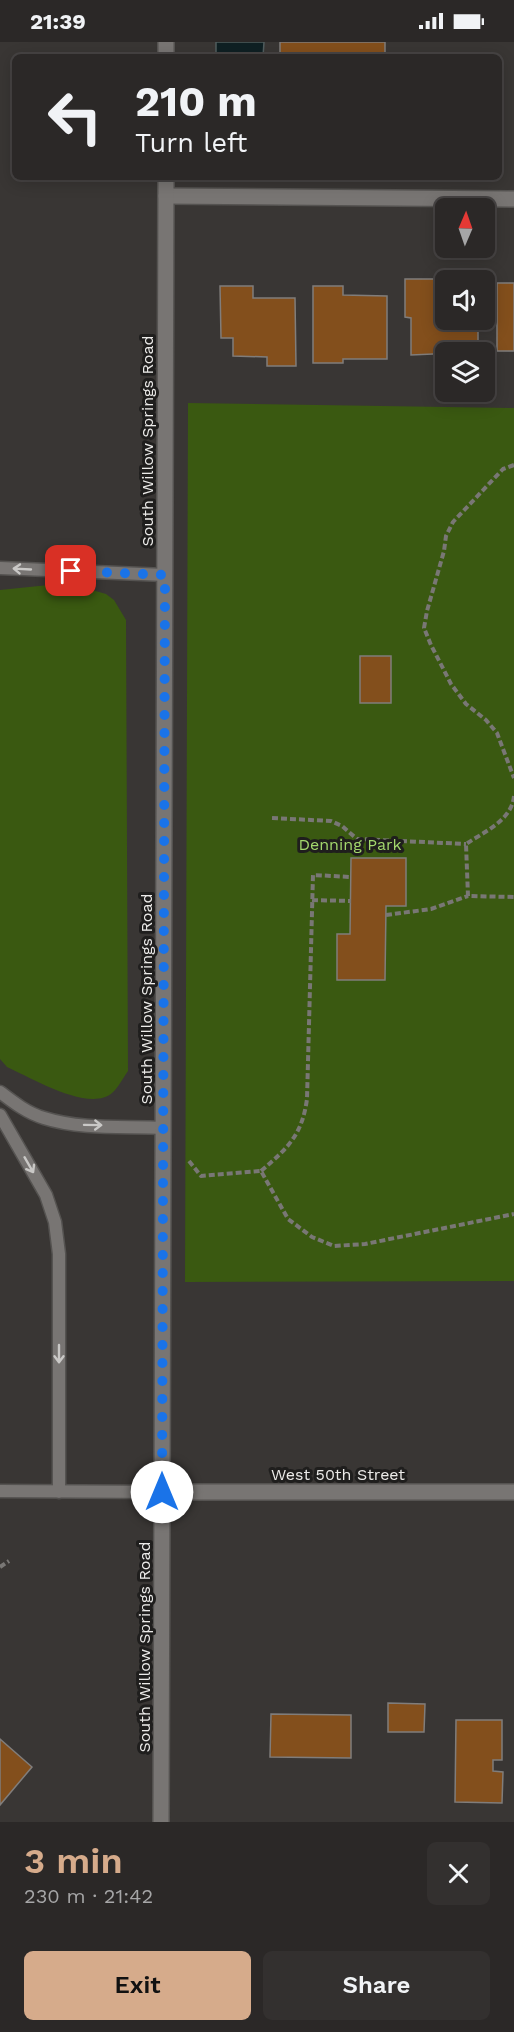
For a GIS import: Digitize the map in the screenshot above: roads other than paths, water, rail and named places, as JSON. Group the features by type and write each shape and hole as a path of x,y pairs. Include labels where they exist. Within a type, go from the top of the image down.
{"street":[{"name":"South Willow Springs Road","path":"161,1822 166,180"},
{"path":"166,196 514,199"},
{"name":"West 50th Street","path":"162,1492 514,1492"}],"lane":[{"path":"0,568 165,575"},
{"path":"0,1092 18,1106 43,1118 80,1125 163,1128"},
{"path":"0,1115 46,1195 55,1222 59,1254 59,1492"},
{"path":"0,1491 162,1492"}],"park label":[{"name":"Denning Park","path":"350,844"}]}
